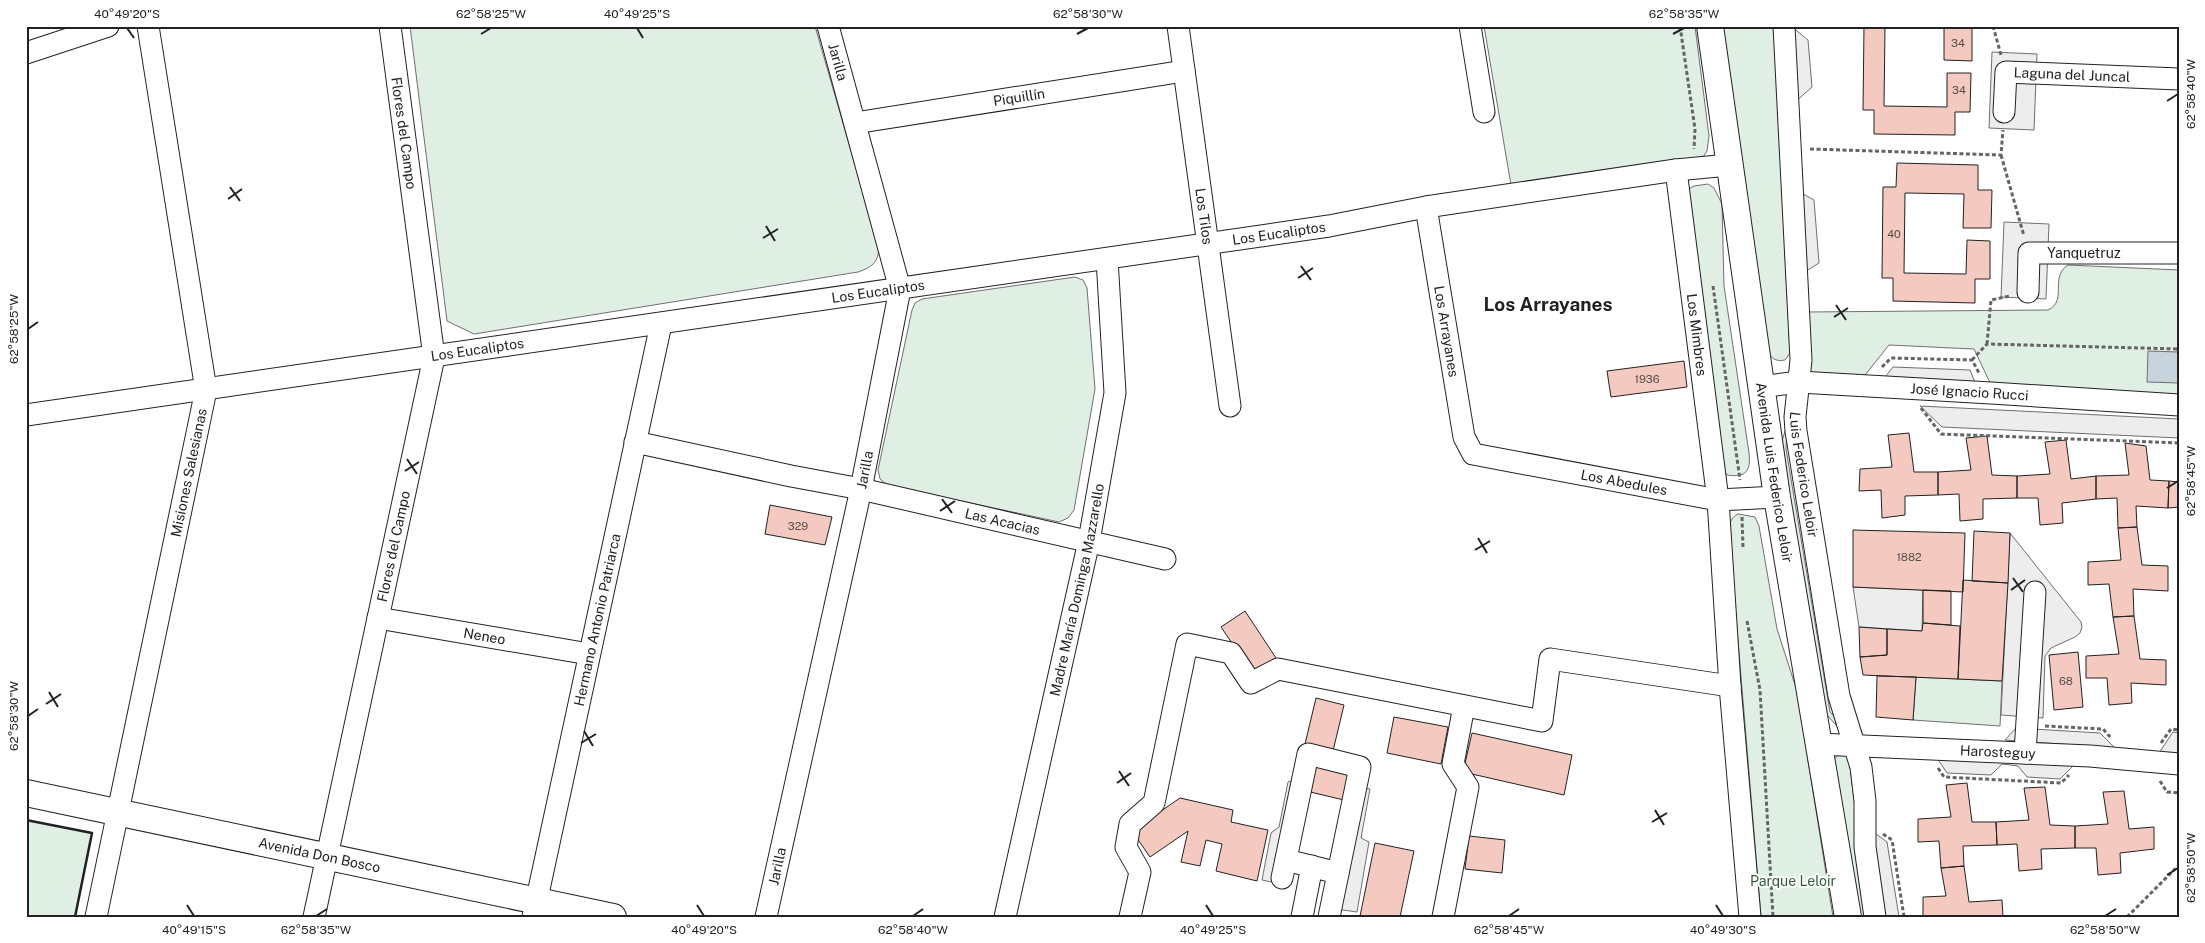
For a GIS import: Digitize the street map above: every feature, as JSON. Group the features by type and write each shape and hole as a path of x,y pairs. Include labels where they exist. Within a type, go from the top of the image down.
{"main road":[{"name":"Avenida Luis Federico Leloir","path":"1710,26 1777,497 1848,917"},
{"name":"Avenida Don Bosco","path":"26,793 327,856 535,909 613,917"}],"street":[{"path":"28,47 108,26"},
{"name":"Misiones Salesianas","path":"96,917 206,390 148,26"},
{"name":"Flores del Campo","path":"314,917 434,357 390,26"},
{"name":"Jarilla","path":"766,917 861,489 900,289 828,26"},
{"name":"Los Tilos","path":"1178,26 1230,406"},
{"path":"1470,26 1484,112"},
{"name":"Luis Federico Leloir","path":"1784,26 1801,360 1795,417 1796,431 1839,696 1861,767 1865,847 1875,917"},
{"name":"Piquillín","path":"855,123 1184,71"},
{"name":"Laguna del Juncal","path":"2004,112 2006,72 2179,79"},
{"name":"Los Eucaliptos","path":"26,415 1107,259 1329,226 1426,207 1676,170 1729,165"},
{"name":"Los Mimbres","path":"1676,170 1718,500"},
{"name":"Los Arrayanes","path":"1426,207 1464,437 1473,454"},
{"name":"Yanquetruz","path":"2028,292 2029,253 2179,253"},
{"name":"Madre María Dominga Mazzarello","path":"1005,917 1088,541 1115,393 1107,259"},
{"name":"Hermano Antonio Patriarca","path":"535,909 660,324"},
{"name":"José Ignacio Rucci","path":"1760,387 1799,382 1991,392 2179,406"},
{"name":"Las Acacias","path":"635,442 791,476 861,489 1165,559"},
{"name":"Los Abedules","path":"1473,454 1718,500 1777,497"},
{"path":"1718,500 1730,686 1750,917"},
{"path":"2025,753 2035,592"},
{"name":"Neneo","path":"378,618 589,654"},
{"path":"1130,917 1140,872 1126,847 1130,824 1154,803 1187,644 1231,654 1251,683 1278,669 1542,721 1550,659 1730,686"},
{"path":"1443,917 1468,787 1453,764 1464,706"},
{"name":"Harosteguy","path":"1818,744 2090,756 2179,764"},
{"path":"1329,917 1360,767 1308,754 1284,869 1312,866 1338,873"},
{"path":"1302,917 1312,866"}],"path":[{"path":"1993,26 2006,72"},
{"path":"2004,112 2001,155 2029,253"},
{"path":"1790,148 2001,155"},
{"path":"1864,386 1891,358 1972,360 1987,344 1991,300 2028,292"},
{"path":"1987,344 2179,349"},
{"path":"1972,360 1991,392"},
{"path":"1905,388 1942,434 2179,443"},
{"path":"1925,748 1944,777 2061,783 2090,756"},
{"path":"1864,820 1892,840 1904,917"},
{"path":"2127,917 2179,865"}],"green space":[{"path":"410,26 815,26 879,248 876,261 871,266 858,272 474,334 447,321"},
{"path":"1484,26 1695,26 1709,136 1707,151 1701,160 1512,191"},
{"path":"1721,26 1774,26 1790,353 1785,360 1774,359 1766,350"},
{"path":"1708,184 1714,188 1722,204 1724,286 1749,453 1749,464 1746,472 1733,476 1727,475 1721,466 1687,190 1694,186"},
{"path":"2068,265 2179,270 2179,399 1992,387 1974,349 1889,345 1857,385 1810,377 1806,312 2048,310 2057,301 2060,276"},
{"path":"1075,277 1083,280 1087,288 1095,389 1074,510 1068,518 1059,522 887,485 880,479 878,470 915,303 922,299"},
{"path":"1787,425 1786,449 1830,712 1835,717 1836,725 1826,714 1781,444"},
{"name":"Parque Leloir","path":"1738,514 1755,517 1759,526 1777,629 1797,691 1833,917 1761,917 1729,532 1733,517"},
{"path":"1916,677 2002,681 2000,726 1913,720"},
{"path":"1843,754 1849,758 1868,917 1860,917 1834,760 1838,755"},
{"path":"26,820 92,833 75,917 26,917"}],"shaded area":[{"path":"1791,26 1808,40 1812,87 1794,103"},
{"path":"1992,52 2037,54 2034,130 1989,128"},
{"path":"1796,190 1814,200 1819,263 1800,275"},
{"path":"2004,222 2049,224 2046,299 2001,297"},
{"path":"2148,351 2179,352 2179,383 2147,382"},
{"path":"1893,367 1970,370 1978,390 1878,386"},
{"path":"1920,406 2179,419 2179,438 1942,427"},
{"path":"2010,533 2081,622 2082,627 2080,633 2075,637 2051,648 2045,656 2043,718 2001,715"},
{"path":"1853,587 1923,590 1922,631 1859,627"},
{"path":"2016,728 2100,733 2115,748 2005,740"},
{"path":"2173,732 2179,733 2179,754 2159,753"},
{"path":"1937,758 2074,765 2060,779 2027,777 2018,766 2002,764 1991,775 1947,773"},
{"path":"1298,778 1276,883 1262,880 1271,833 1279,827 1288,782"},
{"path":"1357,787 1370,789 1361,838 1369,842 1357,912 1336,909"},
{"path":"1872,831 1887,842 1899,917 1883,917"}],"building":[{"path":"1864,26 1885,26 1884,106 1947,107 1947,73 1971,73 1970,112 1955,112 1955,135 1874,134 1874,110 1863,110"},
{"path":"1929,26 1972,26 1972,61 1944,60 1944,27"},
{"path":"1897,163 1978,165 1978,190 1992,190 1991,228 1963,228 1964,194 1905,193 1904,273 1966,274 1967,240 1990,241 1990,279 1975,279 1975,303 1893,301 1893,278 1882,278 1883,187 1896,187"},
{"path":"1684,361 1687,387 1611,397 1607,371"},
{"path":"1909,433 1914,472 1938,472 1938,495 1905,496 1905,515 1882,518 1881,490 1859,491 1860,469 1892,467 1888,435"},
{"path":"1987,436 1992,475 2017,476 2017,498 1983,499 1983,519 1960,521 1959,494 1938,495 1938,472 1971,470 1966,438"},
{"path":"2066,440 2071,479 2096,476 2096,499 2062,503 2063,523 2040,525 2038,498 2017,498 2017,476 2050,474 2045,442"},
{"path":"2125,443 2146,446 2150,480 2169,481 2168,508 2136,506 2137,527 2118,528 2117,498 2096,499 2096,476 2129,475"},
{"path":"2169,481 2179,482 2179,507 2168,508"},
{"path":"770,505 832,517 825,545 765,534"},
{"path":"2137,527 2142,565 2168,566 2168,591 2133,589 2134,616 2113,617 2109,584 2088,585 2088,562 2121,560 2118,528"},
{"path":"1853,530 1965,533 1963,592 1853,587"},
{"path":"1974,531 2010,533 2008,583 1972,581"},
{"path":"1963,580 2008,583 2002,681 1958,679"},
{"path":"1923,590 1951,591 1951,625 1923,623"},
{"path":"1245,611 1276,658 1253,674 1221,627"},
{"path":"2134,616 2140,659 2166,660 2166,685 2131,683 2132,703 2109,705 2107,678 2086,678 2086,656 2119,654 2113,617"},
{"path":"1923,623 1960,626 1958,679 1863,675 1860,657 1887,655 1887,629 1922,631"},
{"path":"1859,627 1887,629 1887,655 1860,657"},
{"path":"2078,652 2083,707 2054,710 2049,655"},
{"path":"1877,676 1916,677 1913,720 1876,717"},
{"path":"1316,698 1344,705 1333,751 1305,744"},
{"path":"1394,717 1448,727 1441,764 1387,753"},
{"path":"1472,733 1572,755 1564,795 1463,772"},
{"path":"1312,764 1350,774 1344,800 1306,791"},
{"path":"1967,783 1972,822 1996,822 1997,845 1963,846 1964,866 1941,868 1939,841 1918,842 1918,819 1951,817 1946,785"},
{"path":"2045,787 2050,825 2075,826 2075,848 2041,849 2042,869 2019,871 2017,844 1997,845 1996,822 2029,820 2024,788"},
{"path":"2124,791 2129,829 2154,827 2154,849 2120,853 2121,873 2098,875 2096,848 2075,848 2075,826 2108,824 2103,792"},
{"path":"1180,798 1233,810 1231,822 1268,830 1257,881 1216,871 1222,844 1206,840 1200,866 1181,862 1188,831 1150,857 1132,831"},
{"path":"1469,836 1505,840 1502,873 1465,869"},
{"path":"1375,843 1414,851 1400,917 1360,916"},
{"path":"1964,866 1969,902 2002,900 2003,917 1923,917 1923,897 1946,896 1941,868"}],"wall":[{"path":"26,820 92,833 75,917"}],"district":[{"name":"Los Arrayanes","path":"1548,304"}]}
